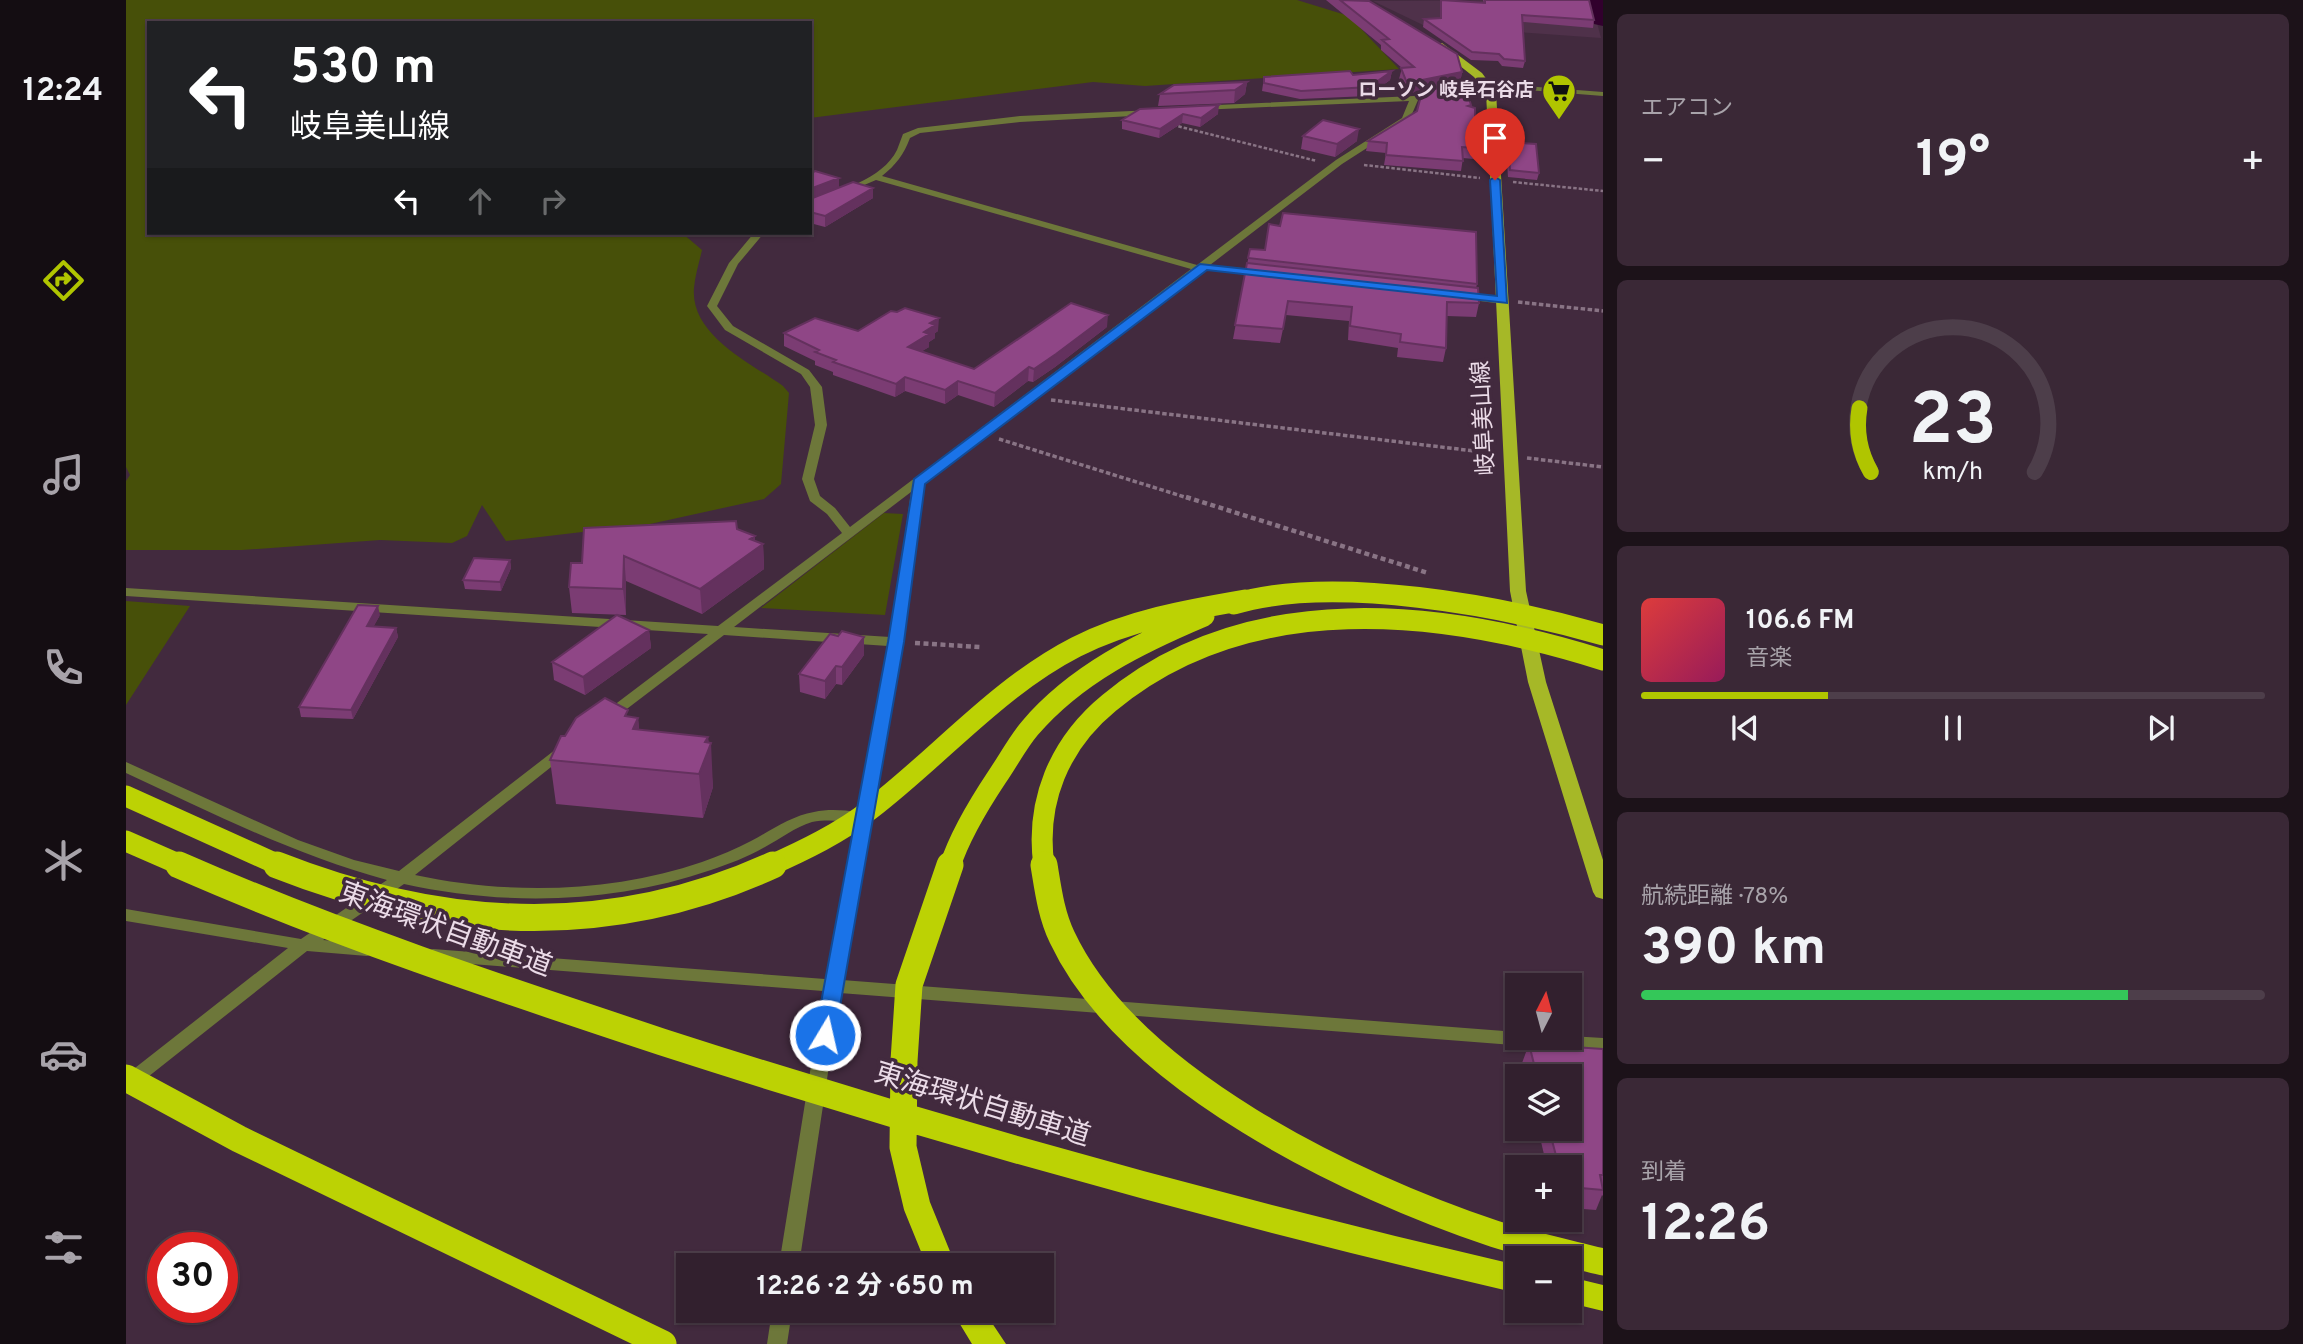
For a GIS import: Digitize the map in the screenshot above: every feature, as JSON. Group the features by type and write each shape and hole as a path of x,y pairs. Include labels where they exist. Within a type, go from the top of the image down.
{"highway":[{"path":"126,796 292,869 352,891 438,912 538,917 621,909 693,897 780,861 840,832 1023,682 1071,649 1110,631 1176,611 1306,593 1433,598 1556,621 1603,635"},
{"path":"937,1253 917,1206 903,1147 904,1061 909,985 953,857 986,793 1030,727 1072,688 1146,641 1245,600"},
{"path":"1603,660 1553,644 1477,626 1408,619 1342,619 1228,636 1174,658 1121,688 1084,727 1056,766 1042,814 1046,875 1061,937 1110,1010 1179,1074 1265,1131 1371,1185 1498,1234 1603,1262"},
{"name":"東海環状自動車道","path":"126,841 201,875 462,976 778,1080 1116,1181 1505,1276"},
{"path":"126,1078 239,1139 663,1344"},
{"path":"1582,1293 1603,1298"},
{"path":"975,1323 990,1344"}],"main road":[{"path":"1424,36 1466,64 1488,85"},
{"name":"岐阜美山線","path":"1488,85 1503,301 1518,592 1529,650 1603,892"}],"street":[{"path":"1182,110 1414,97 1430,91 1488,85 1603,94"},
{"path":"598,724 1337,164 1406,119 1414,97"},
{"path":"812,204 876,177 899,154 906,136 918,131 1020,118 1156,111"},
{"path":"876,177 1203,268 1272,274"},
{"path":"757,235 734,263 712,306 729,328 805,372 816,387 821,425 808,479 814,498 831,511 848,533"},
{"path":"1449,295 1503,301"},
{"path":"791,1253 833,984 896,642 919,482"},
{"path":"126,592 896,642"},
{"path":"126,1085 304,945 401,878 576,741"},
{"path":"126,767 348,864 401,878 485,890 565,894 612,889 656,880 739,853 806,818 824,814 863,817"},
{"path":"126,915 304,945 1603,1045"},
{"path":"777,1344 780,1323"}],"path":[{"path":"1130,113 1337,164 1603,191"},
{"path":"1503,301 1603,311"},
{"path":"1030,398 1603,467"},
{"path":"982,433 1429,574"},
{"path":"896,642 980,648"}],"shaded area":[{"path":"1591,0 1601,38 1423,25 1373,1"}],"green space":[{"path":"126,0 1297,0 1349,16 1399,69 1145,86 1093,82 812,118 812,21 147,21 147,235 684,235 702,250 694,288 695,305 702,320 725,346 789,393 781,484 764,499 650,524 506,541 482,505 467,536 452,543 380,540 242,550 126,550 126,481 130,475 126,467"},
{"path":"884,513 903,514 885,615 761,608"},
{"path":"126,601 190,606 126,705"}],"building":[{"path":"1340,0 1369,1 1457,54 1462,72 1407,83 1401,68 1414,67 1382,40 1389,39"},
{"path":"1441,0 1485,3 1485,0 1589,0 1594,20 1522,15 1525,61 1504,59 1499,54 1472,52 1424,19 1441,18"},
{"path":"1350,71 1353,75 1392,71 1369,87 1301,91 1264,83 1264,77"},
{"path":"1247,82 1235,90 1160,94 1174,85"},
{"path":"1464,82 1471,105 1468,106 1475,108 1476,148 1462,147 1463,161 1386,155 1387,143 1368,141 1417,111 1422,92"},
{"path":"1219,105 1201,118 1183,114 1160,129 1122,120 1140,109"},
{"path":"1323,120 1359,129 1337,144 1303,136"},
{"path":"1508,142 1536,144 1539,173 1510,170"},
{"path":"815,171 839,178 812,188 812,173"},
{"path":"853,182 873,188 825,216 812,213 812,198"},
{"path":"1283,213 1476,232 1477,284 1248,258 1250,249 1265,250 1269,224 1280,226"},
{"path":"1247,263 1478,288 1479,303 1447,302 1446,348 1400,342 1401,334 1350,326 1352,307 1288,301 1283,329 1235,325"},
{"path":"1071,303 1108,315 1056,354 1034,369 1029,367 995,393 958,381 945,390 905,377 896,384 833,362 836,360 815,352 819,350 784,333 815,318 858,331 891,311 897,312 905,308 939,318 930,323 935,325 924,332 929,334 908,347 974,369"},
{"path":"736,521 737,529 755,536 750,539 763,544 700,589 624,556 623,589 569,587 571,563 582,563 584,528"},
{"path":"474,558 510,560 500,582 463,580"},
{"path":"358,605 378,606 367,626 396,628 351,710 299,707"},
{"path":"617,615 649,630 583,677 552,662"},
{"path":"842,631 864,637 842,667 836,666 825,681 799,674 830,634 838,636"},
{"path":"605,698 628,710 625,716 638,718 633,729 708,737 705,742 711,743 699,774 550,760 561,736 565,736 576,718"},
{"path":"1603,1049 1603,1175 1600,1175 1603,1190 1582,1188 1582,1155 1556,1155 1552,1141 1582,1141 1582,1064 1534,1064 1530,1050"}],"waterway":[{"path":"1596,0 1603,19"}],"place":[{"name":"ローソン 岐阜石谷店","path":"1559,121"}],"route":[{"path":"825,1035 896,642 919,482 1204,267 1503,301 1495,180"}]}
